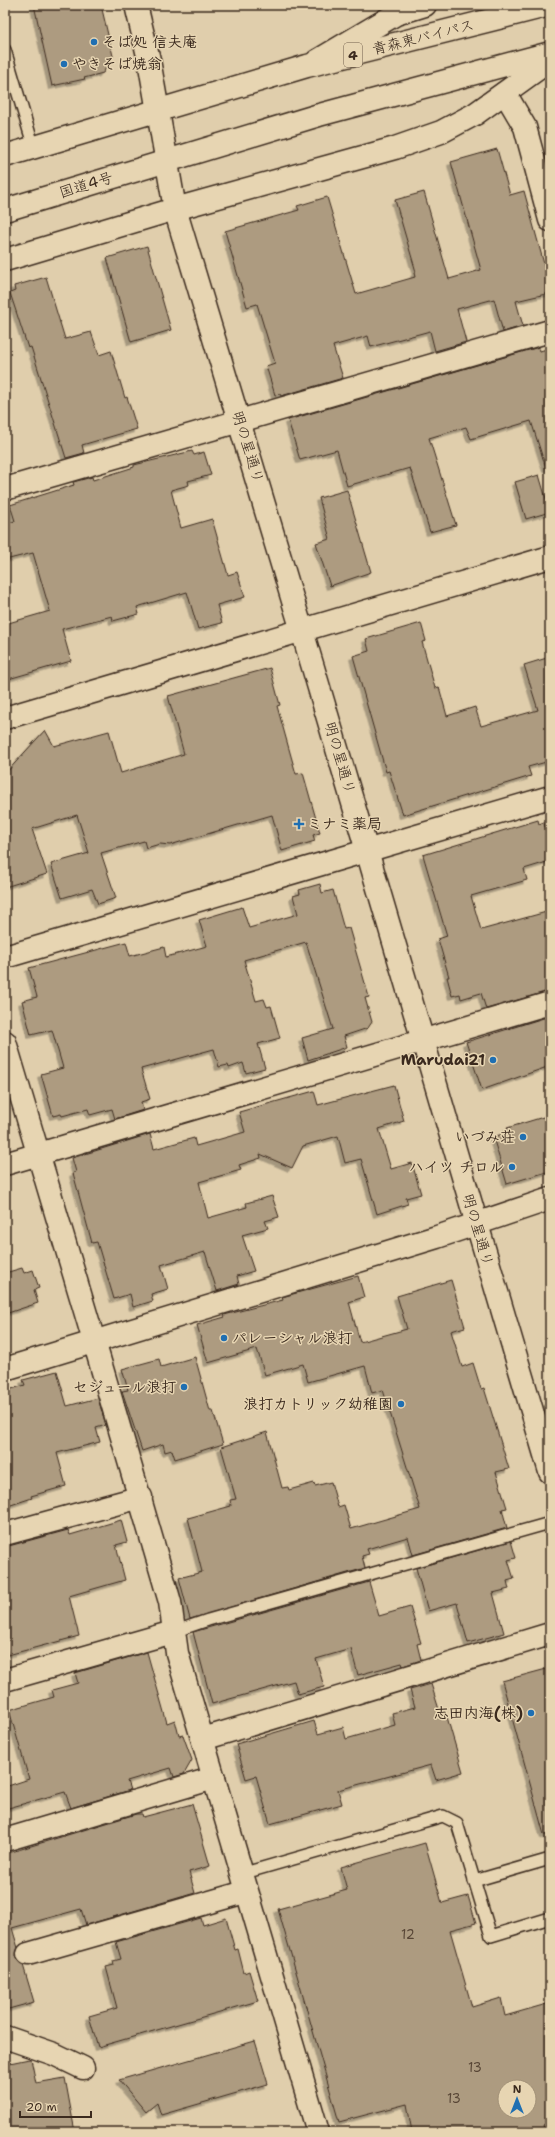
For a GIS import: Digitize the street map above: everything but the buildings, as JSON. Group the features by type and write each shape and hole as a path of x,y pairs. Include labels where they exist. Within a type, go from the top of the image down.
{"main road":[{"name":"明の星通り","path":"136,5 158,111 175,210 240,420 550,1472"},
{"path":"307,66 396,14 426,5"},
{"name":"青森東バイパス","path":"158,111 307,66 550,5"},
{"path":"166,160 319,114 550,52"},
{"path":"5,260 395,148 441,132 475,114 550,60"},
{"path":"504,92 525,127 549,215"},
{"name":"4","path":"5,156 158,111"},
{"name":"国道4号","path":"5,210 166,160"},
{"path":"5,489 550,331"},
{"path":"5,718 550,556"},
{"path":"5,958 550,797"},
{"path":"5,1164 550,1003"},
{"path":"5,1042 37,1154 141,1497 170,1602 177,1653 203,1739 243,1883 318,2132"},
{"path":"5,1369 476,1224 550,1199"},
{"path":"5,1534 141,1497"},
{"path":"5,1680 173,1632"},
{"path":"203,1739 550,1634"},
{"path":"5,1840 214,1778"},
{"path":"28,1954 243,1883"},
{"path":"5,2037 54,2054 83,2068"}],"lane":[{"path":"5,50 34,148"},
{"path":"173,1632 216,1618 550,1523"},
{"path":"243,1883 443,1816 456,1822 491,1936 550,1918"},
{"path":"474,1881 550,1859"}],"place":[{"name":"そば処 信夫庵","path":"94,42"},
{"name":"やきそば焼翁","path":"64,64"},
{"name":"ミナミ薬局","path":"299,824"},
{"name":"Marudai21","path":"493,1060"},
{"name":"いづみ荘","path":"523,1137"},
{"name":"ハイツ チロル","path":"512,1167"},
{"name":"パレーシャル浪打","path":"224,1338"},
{"name":"セジュール浪打","path":"184,1387"},
{"name":"浪打カトリック幼稚園","path":"401,1404"},
{"name":"志田内海(株)","path":"531,1713"}]}
